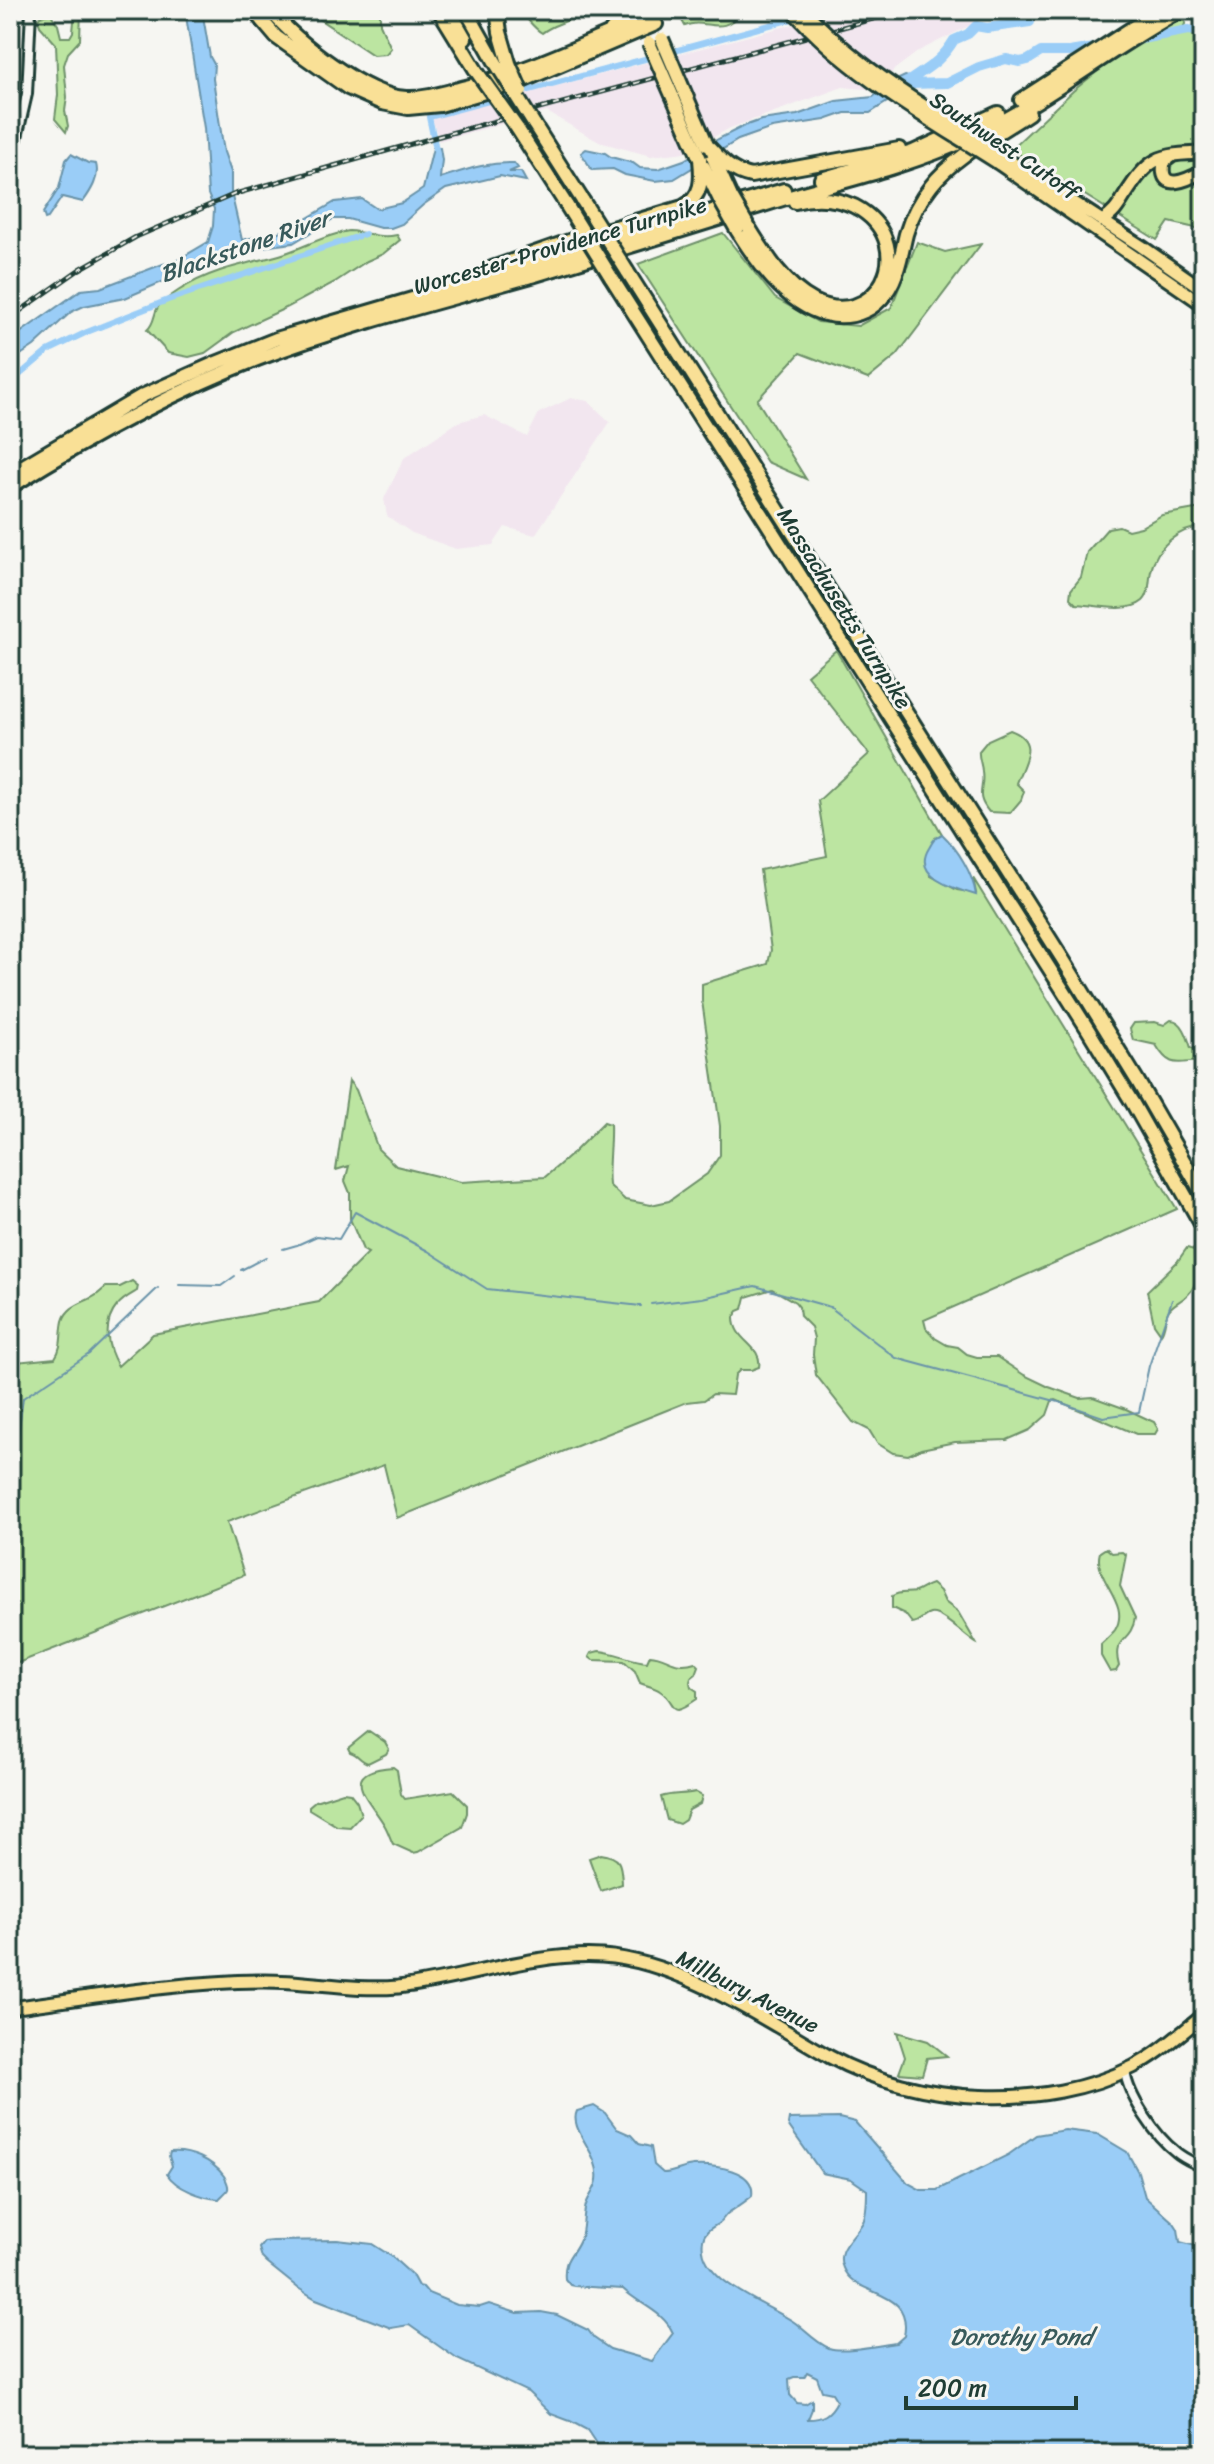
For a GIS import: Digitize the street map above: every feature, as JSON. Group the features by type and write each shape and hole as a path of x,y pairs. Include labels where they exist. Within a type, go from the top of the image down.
{"highway":[{"path":"253,10 276,37 348,88 382,103 408,108 440,105 522,81 639,20"},
{"path":"270,10 295,35 329,61 375,90 403,98 434,95 520,72 639,20 653,17 707,145 708,164 698,194 690,204 394,298 368,311"},
{"path":"439,10 480,71"},
{"name":"Massachusetts Turnpike","path":"449,10 480,71 1087,1028 1204,1229"},
{"path":"466,10 503,64"},
{"path":"497,10 503,64"},
{"path":"606,35 620,20 624,10"},
{"path":"1120,41 1160,10"},
{"path":"1120,41 1182,10"},
{"path":"639,20 759,264 810,309 820,313 846,316 870,309 880,302 894,280 916,209 936,180 962,158 1052,96 1074,72"},
{"name":"Worcester-Providence Turnpike","path":"10,487 147,408 294,345 710,223 944,149 970,138 1120,41"},
{"name":"Massachusetts Turnpike","path":"503,64 534,124 1070,972 1204,1196"},
{"name":"Worcester-Providence Turnpike","path":"10,474 116,410 169,383 276,339 876,163 933,143 1004,110 1074,72"},
{"path":"708,164 743,174 761,175 933,143"},
{"path":"710,223 801,200 841,201 866,214 881,231 889,251 889,265 885,278 871,296 850,307 834,307 814,301 783,275 743,229"}],"main road":[{"name":"Southwest Cutoff","path":"792,10 857,71 1102,221 1204,290"},
{"name":"Southwest Cutoff","path":"804,10 867,67 1204,305"},
{"path":"1102,221 1114,212 1144,169 1157,159 1204,153"},
{"path":"1181,154 1164,162 1163,171 1168,179 1182,183 1204,171"},
{"name":"Millbury Avenue","path":"10,2008 240,1981 366,1988 399,1986 565,1957 603,1956 642,1962 665,1970 737,2003 845,2064 935,2092 989,2099 1068,2090 1125,2071 1164,2047 1204,2015"}],"street":[{"path":"10,168 27,94 31,10"},
{"path":"1204,854 1200,879 1204,908"},
{"path":"1125,2071 1126,2083 1135,2099 1167,2144 1204,2168"}],"shaded area":[{"path":"849,10 1001,10 919,51 895,69 875,90 843,87 730,128 686,152 651,156 599,142 547,112 439,141 432,118"},
{"path":"571,398 588,401 610,422 535,535 505,527 493,545 456,549 412,533 387,516 384,499 404,458 458,422 484,415 527,437 539,413"}],"green space":[{"path":"75,10 81,10 80,40 68,53 64,65 66,132 55,119 58,95 56,44 40,26 38,19 51,14 61,37 70,37"},
{"path":"316,10 380,10 380,24 391,48 386,54 373,55 319,19"},
{"path":"518,10 581,10 573,18 542,33"},
{"path":"676,10 742,10 735,19 720,26 685,26"},
{"path":"1184,14 1183,34 1204,38 1204,230 1169,222 1157,240 1011,149 1109,62"},
{"path":"349,231 378,236 397,235 400,240 383,254 335,282 234,332 205,353 189,357 168,353 147,330 160,305 200,279"},
{"path":"723,233 775,298 818,322 858,326 891,308 917,242 945,252 981,244 897,355 868,379 800,353 757,400 806,479 767,462 638,264"},
{"path":"1204,509 1204,527 1186,531 1163,546 1154,562 1143,601 1129,607 1111,608 1076,604 1070,598 1071,590 1081,577 1087,552 1108,528 1119,526 1128,530 1141,527 1162,515"},
{"path":"836,650 942,834 935,838 931,876 957,890 976,893 973,878 1177,1209 924,1320 926,1328 935,1338 967,1354 997,1357 1049,1387 1080,1398 1093,1397 1126,1409 1154,1422 1158,1429 1155,1434 1136,1434 1056,1400 1052,1401 1047,1415 1030,1430 1007,1440 955,1442 908,1455 893,1453 877,1443 869,1430 853,1422 816,1375 811,1327 800,1316 795,1302 772,1289 746,1297 743,1309 734,1317 738,1332 757,1353 759,1367 740,1370 735,1375 732,1395 713,1394 704,1400 687,1402 397,1518 384,1465 227,1522 244,1575 10,1666 10,1350 16,1362 55,1358 63,1321 74,1306 106,1287 120,1287 132,1281 138,1286 137,1291 117,1306 109,1320 109,1344 118,1366 153,1334 319,1302 368,1253 363,1250 350,1219 350,1193 345,1181 349,1166 336,1170 349,1081 356,1090 378,1149 396,1166 461,1182 545,1177 604,1122 610,1124 609,1185 625,1200 651,1205 669,1201 707,1174 720,1155 720,1126 702,984 768,964 771,950 760,870 827,856 818,801 869,754 807,675"},
{"path":"1010,730 1025,740 1027,746 1026,760 1016,783 1024,791 1010,813 989,812 981,796 983,778 979,751 988,740"},
{"path":"1171,1020 1182,1026 1191,1048 1204,1049 1204,1061 1176,1063 1166,1058 1156,1045 1133,1040 1130,1029 1134,1023 1164,1025"},
{"path":"1187,1248 1194,1250 1195,1282 1190,1293 1169,1310 1161,1334 1154,1324 1147,1291"},
{"path":"1106,1548 1112,1553 1122,1552 1126,1555 1120,1586 1135,1618 1130,1632 1119,1644 1119,1666 1116,1671 1110,1672 1101,1656 1101,1644 1115,1630 1119,1610 1101,1572 1100,1552"},
{"path":"932,1584 945,1602 958,1612 976,1643 940,1616 930,1614 912,1623 905,1614 892,1608 892,1596 915,1592"},
{"path":"599,1651 647,1662 650,1655 682,1664 695,1662 699,1666 690,1682 697,1691 697,1699 677,1709 660,1691 640,1683 635,1671 624,1661 593,1660 589,1657 591,1653"},
{"path":"369,1731 385,1742 389,1749 386,1754 368,1763 348,1748"},
{"path":"393,1767 397,1770 401,1794 405,1799 453,1791 467,1805 462,1827 418,1852 413,1853 393,1844 366,1797 361,1781 365,1774"},
{"path":"343,1792 350,1793 361,1815 350,1827 337,1826 309,1809 315,1801"},
{"path":"695,1792 702,1796 700,1804 689,1810 685,1820 679,1824 667,1820 661,1797"},
{"path":"601,1854 617,1860 622,1884 601,1891 589,1858"},
{"path":"897,2032 928,2041 947,2056 927,2058 922,2075 899,2073 905,2057"}],"water":[{"path":"185,10 202,10 214,64 213,79 224,152 231,172 231,192 242,240 287,230 335,202 362,199 377,209 402,203 423,189 433,148 440,148 440,178 485,165 514,163 518,168 509,172 521,172 526,181 500,176 446,189 402,224 391,228 333,219 293,243 254,248 211,261 181,277 125,298 84,306 71,312 10,367 10,340 81,290 100,288 174,262 208,242 214,209 208,194 204,128"},
{"path":"905,76 921,81 923,85 906,90 870,113 845,113 825,120 772,128 738,140 674,179 655,181 625,175 613,169 592,170 581,153 586,149 605,153 640,168 658,169 684,160 744,126 761,120 797,115 836,101 873,97"},
{"path":"71,154 96,164 94,184 83,202 62,197 45,219 43,213 59,188 66,160"},
{"path":"942,834 964,862 976,895 938,880 926,867 929,848"},
{"name":"Dorothy Pond","path":"594,2106 605,2113 617,2129 631,2135 639,2144 651,2147 654,2165 663,2173 693,2166 712,2166 741,2174 751,2187 752,2196 707,2232 703,2240 704,2254 722,2279 794,2322 824,2346 835,2349 896,2343 904,2336 905,2321 894,2302 852,2280 842,2264 845,2245 863,2222 867,2190 851,2179 822,2173 788,2125 789,2119 839,2118 855,2122 908,2183 921,2190 937,2190 1008,2155 1036,2135 1065,2130 1097,2134 1127,2152 1138,2172 1145,2197 1174,2223 1180,2242 1204,2248 1204,2454 603,2454 587,2430 551,2414 528,2392 457,2359 409,2325 391,2328 316,2299 262,2258 259,2248 264,2242 337,2240 372,2244 391,2256 428,2293 457,2305 480,2307 489,2304 517,2313 557,2315 588,2330 610,2349 652,2361 673,2333 663,2319 623,2289 574,2286 565,2279 567,2262 580,2239 585,2207 597,2180 594,2161 577,2126 577,2111","holes":["807,2372 817,2377 822,2391 832,2393 837,2401 825,2415 808,2419 812,2400 805,2404 797,2403 790,2395 789,2379 804,2377"]},
{"path":"170,2152 193,2154 207,2161 224,2176 228,2190 219,2199 197,2194 177,2184 167,2174 172,2166"}],"waterway":[{"path":"809,14 825,10"},
{"path":"667,53 799,17"},
{"name":"Blackstone River","path":"906,83 939,59 954,40 968,34 976,26 987,28 1030,22"},
{"name":"Blackstone River","path":"1131,41 1188,30 1204,32"},
{"name":"Blackstone River","path":"909,84 947,83 979,67 1006,59 1020,62 1041,52 1100,47"},
{"path":"437,154 429,117 656,56"},
{"path":"10,383 48,351 87,332 168,300 365,234"},
{"path":"283,1249 317,1236 339,1239 355,1212 428,1251 487,1289 641,1306"},
{"path":"241,1270 266,1257"},
{"path":"179,1285 221,1286 235,1276"},
{"path":"651,1304 702,1298 755,1286 830,1307 896,1358 1103,1417 1139,1412 1149,1366 1172,1300"},
{"path":"10,1457 16,1450 23,1398 89,1354 158,1288"}],"railway":[{"path":"10,318 80,269 136,237 235,194 906,10"}]}
